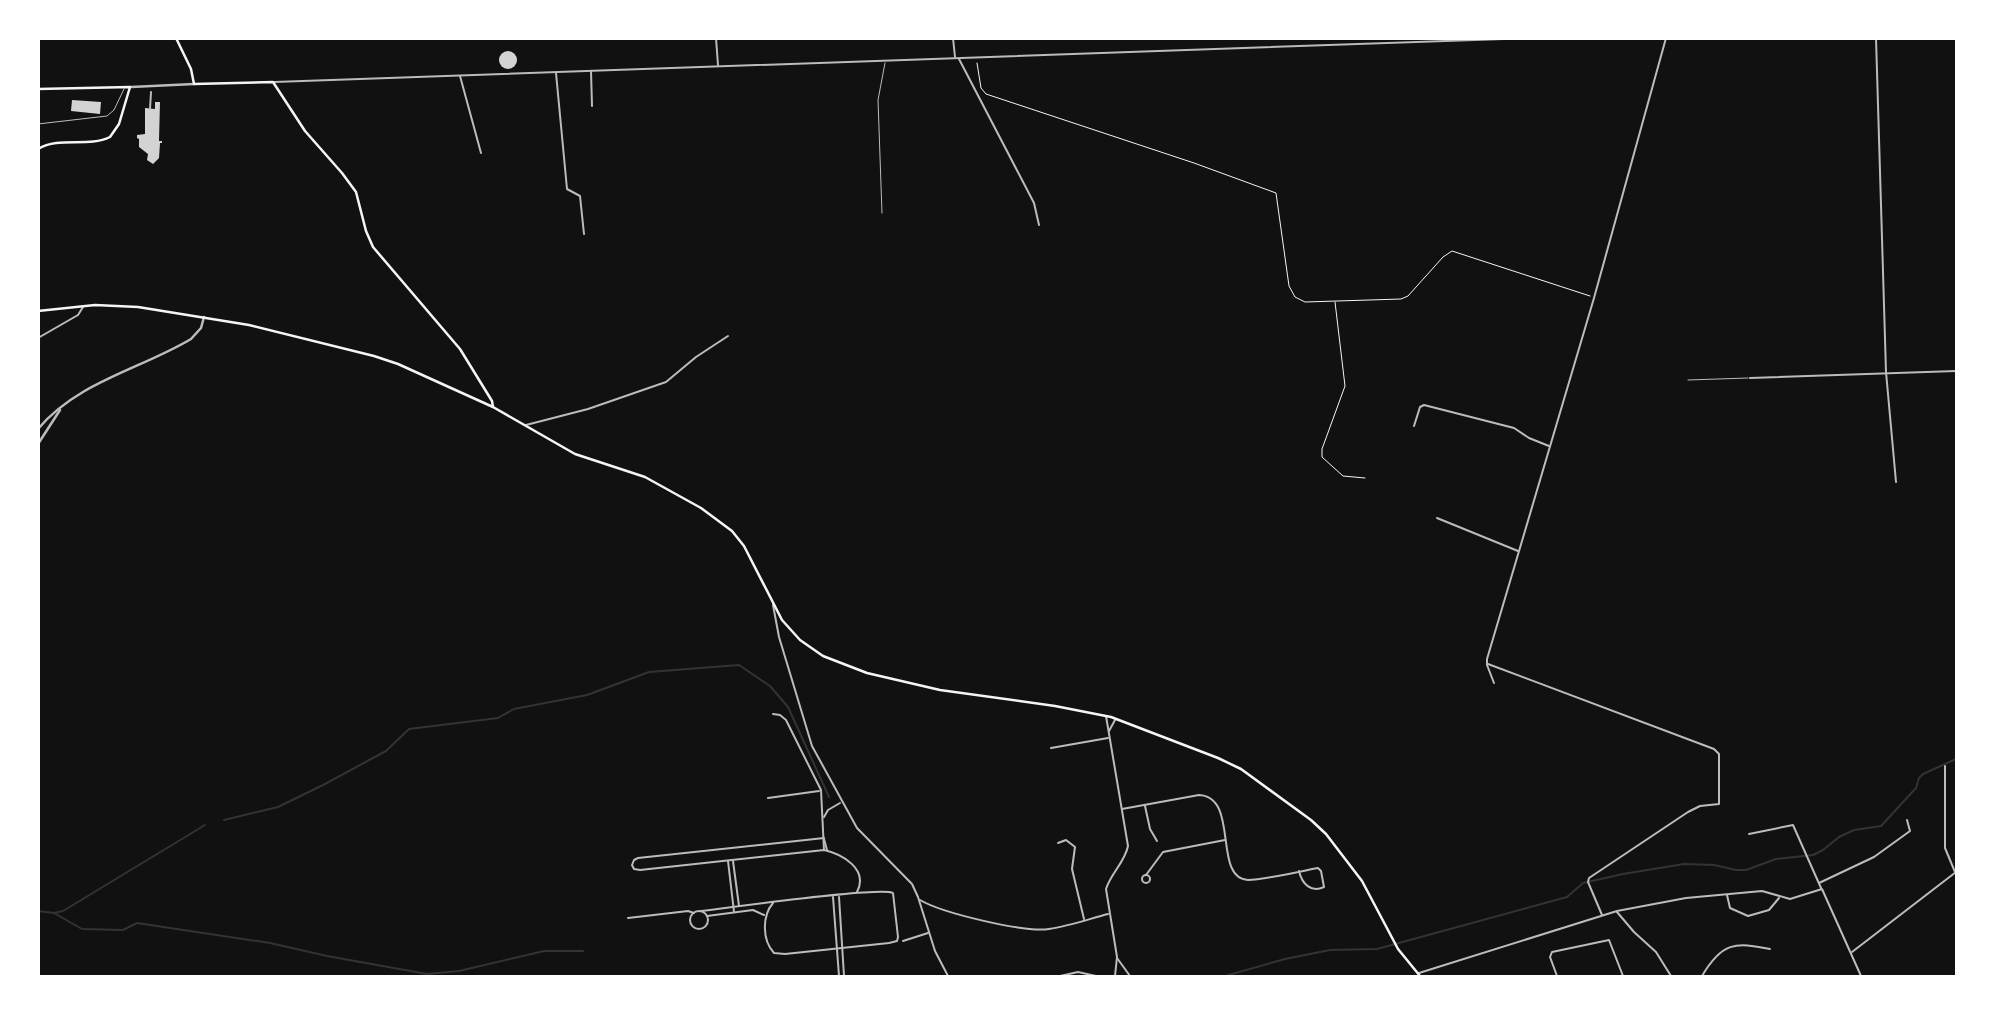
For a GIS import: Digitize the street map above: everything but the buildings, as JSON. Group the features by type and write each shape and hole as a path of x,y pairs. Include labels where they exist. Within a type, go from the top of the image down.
{"main road":[{"path":"176,38 191,69 194,84 272,82 305,131 356,192 373,247 460,349 493,407"},
{"path":"38,89 130,87 118,126 109,138 52,143 38,149"},
{"path":"38,311 83,306 131,306 249,325 374,356 398,364 493,407 575,454 645,477 722,522 735,534 744,546 773,605 791,631 816,652 867,673 940,690 1106,715 1230,763 1311,820 1326,834 1359,876 1396,946 1419,975"}],"street":[{"path":"716,38 718,66"},
{"path":"953,38 957,58 1034,203 1039,225"},
{"path":"272,82 1530,38"},
{"path":"1494,683 1487,663 1594,298 1666,38"},
{"path":"1876,38 1886,372 1896,482"},
{"path":"592,70 592,106"},
{"path":"556,72 567,189 580,196 583,234"},
{"path":"460,75 481,153"},
{"path":"130,87 194,84"},
{"path":"150,108 151,92"},
{"path":"38,338 78,314 83,306"},
{"path":"46,435 38,429 62,407 93,386 191,339 201,328 204,317"},
{"path":"525,425 588,409 666,382 696,357 728,336"},
{"path":"1750,378 1956,371"},
{"path":"1415,426 1420,407 1424,405 1514,428 1530,439 1550,446"},
{"path":"38,444 62,407"},
{"path":"1437,518 1519,551"},
{"path":"773,605 779,637 808,737 851,819 907,878 919,900 935,951 948,976"},
{"path":"1487,663 1716,750 1720,755 1720,803 1686,813 1591,876 1589,883 1602,916"},
{"path":"774,714 786,720 821,790 825,850"},
{"path":"1106,715 1128,848 1107,887 1117,957 1115,976"},
{"path":"1109,732 1116,718"},
{"path":"1051,748 1109,737"},
{"path":"1850,953 1956,872 1945,848 1945,766"},
{"path":"768,798 821,790"},
{"path":"1122,809 1199,795 1209,796 1219,806 1233,870 1244,879 1299,871 1320,868 1324,887 1316,889 1307,886 1299,871"},
{"path":"824,817 828,810 841,802"},
{"path":"1145,805 1150,829 1157,841"},
{"path":"1819,883 1850,870 1910,831 1907,820"},
{"path":"1749,834 1793,825 1861,976"},
{"path":"824,838 638,858 632,865 634,869 640,870 825,850 852,862 859,879 857,892"},
{"path":"1146,875 1163,852 1226,839"},
{"path":"1058,844 1066,840 1075,847 1072,869 1084,920"},
{"path":"728,860 734,912"},
{"path":"733,860 739,906"},
{"path":"1419,975 1616,911 1686,898 1763,891 1793,899 1822,889"},
{"path":"628,918 889,890 893,893 899,935 895,942 774,953 768,944 764,916 773,903"},
{"path":"1727,894 1731,908 1748,916 1769,910 1780,897"},
{"path":"833,896 839,976"},
{"path":"839,896 844,976"},
{"path":"919,900 932,907 982,921 1037,929 1049,929 1109,914"},
{"path":"701,911 707,916 753,909 764,916"},
{"path":"1616,911 1634,932 1657,952 1670,976"},
{"path":"694,913 690,921 697,929 706,926 707,916"},
{"path":"903,941 929,932"},
{"path":"1557,976 1550,957 1552,952 1609,940 1623,976"},
{"path":"1702,976 1714,960 1735,944 1770,949"},
{"path":"1117,957 1129,976"},
{"path":"1060,976 1080,972 1096,976"},
{"path":"1069,976 1085,976"},
{"path":"1120,976 1129,976"}],"lane":[{"path":"882,213 878,100 885,61"},
{"path":"38,124 107,116 114,110 125,87"},
{"path":"1688,380 1750,378"}],"path":[{"path":"975,58 981,88 986,94 1276,193 1292,292 1305,302 1401,299 1408,296 1443,257 1452,251 1594,298"},
{"path":"1335,302 1345,386 1322,449 1322,457 1343,476 1365,478"}],"waterway":[{"path":"224,820 278,807 323,785 386,751 409,729 498,718 514,709 587,695 649,672 739,665 770,686 788,707 829,797"},
{"path":"1225,976 1330,950 1377,949 1567,897 1583,883 1623,874 1684,864 1746,870 1776,859 1813,855 1854,830 1881,826 1916,788 1923,774 1956,759"},
{"path":"38,911 63,911 205,825"},
{"path":"54,913 82,929 123,930 137,923 270,943 427,974 459,971 544,951 583,951"}]}
